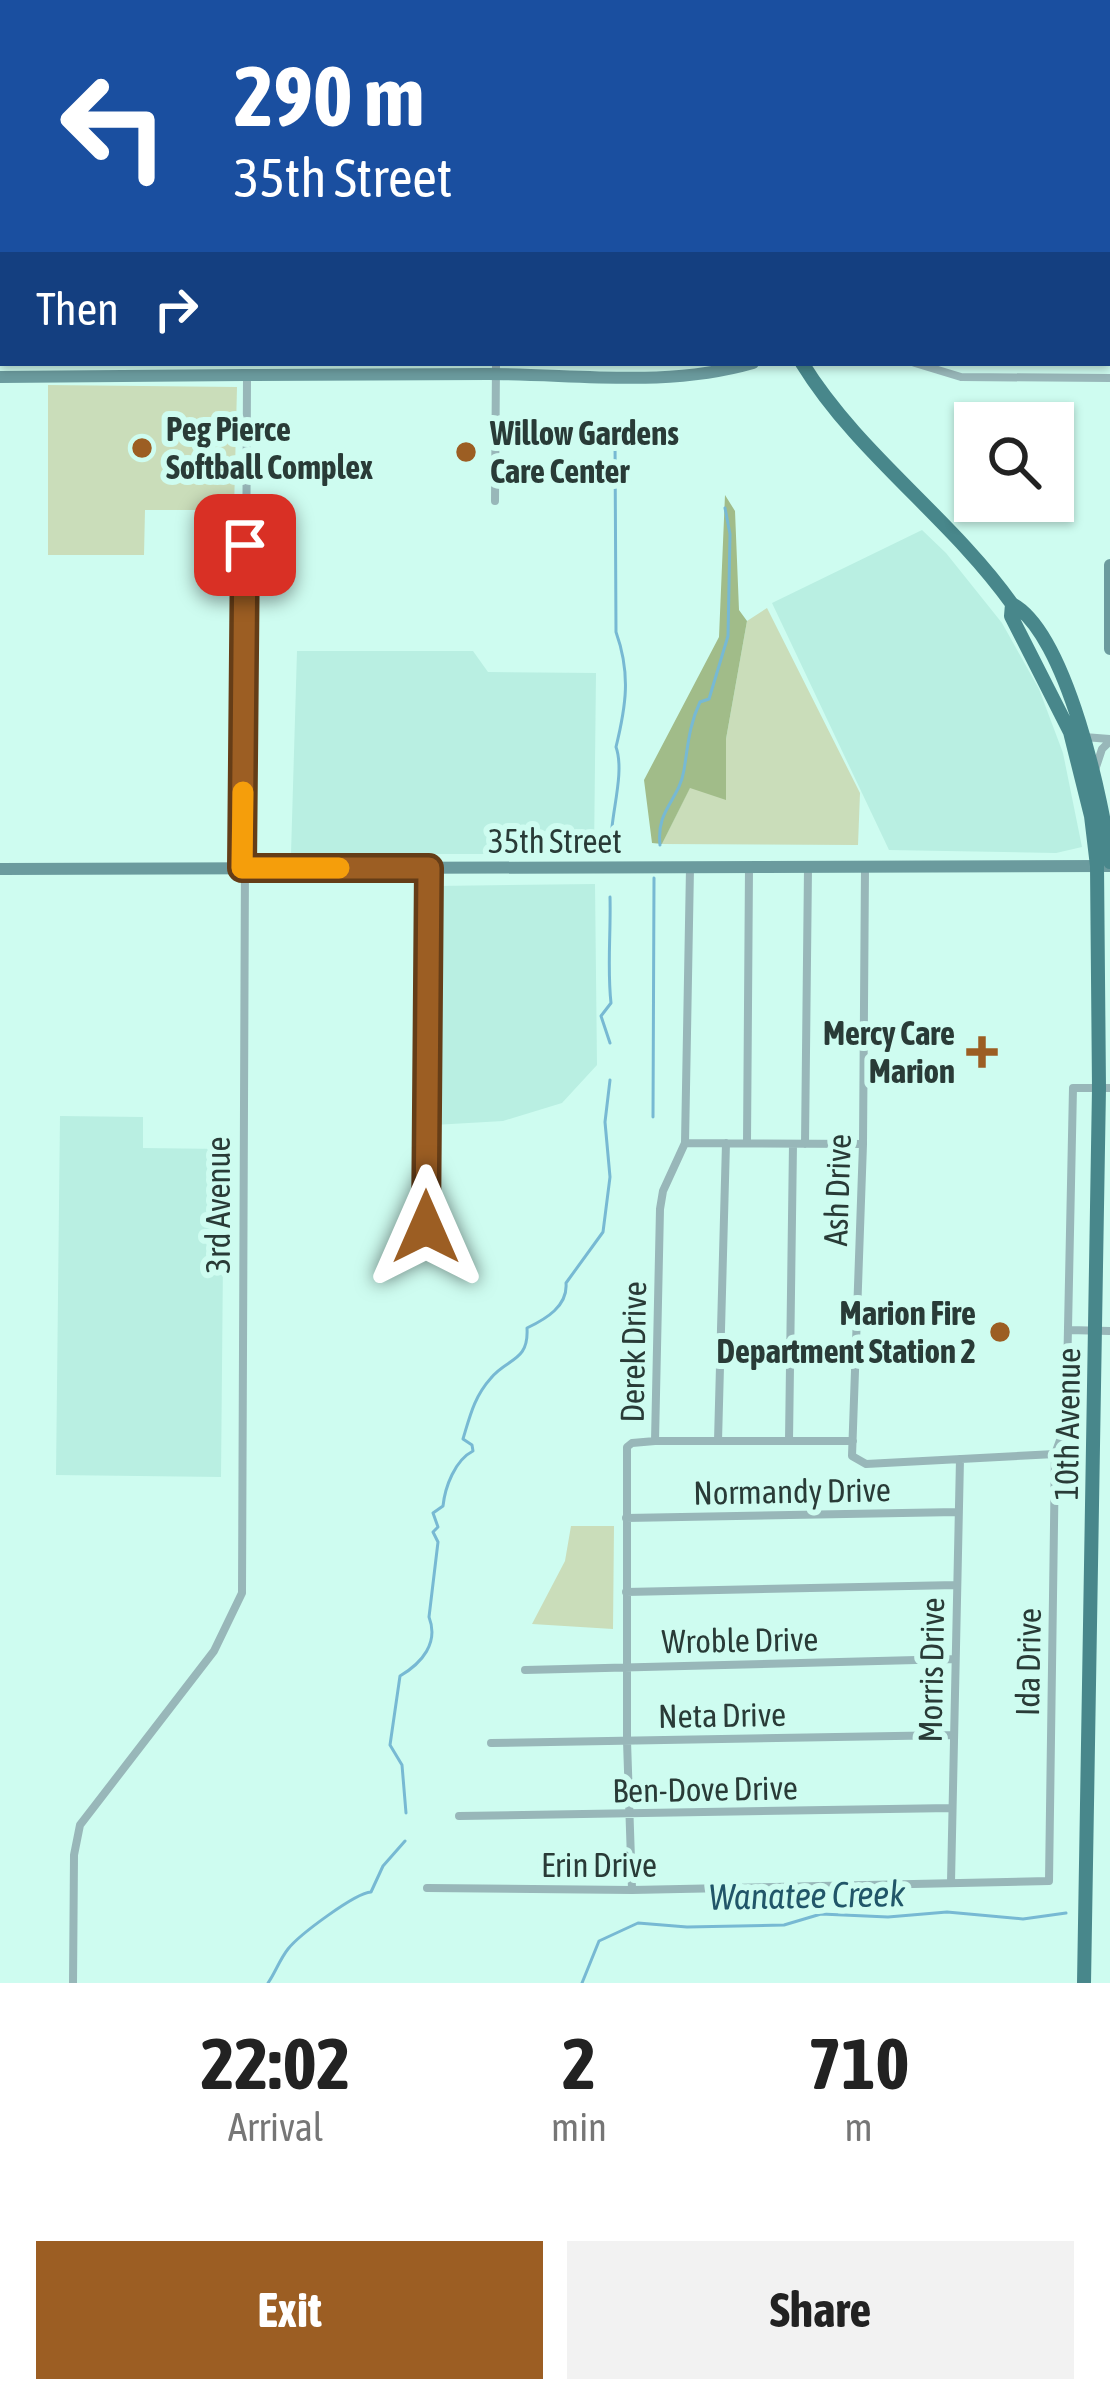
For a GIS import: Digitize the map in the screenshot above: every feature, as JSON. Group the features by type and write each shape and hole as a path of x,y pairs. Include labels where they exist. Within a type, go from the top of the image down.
{"main road":[{"path":"804,366 848,425 958,538 1012,604 1022,609 1045,644 1094,772 1106,865"},
{"path":"1012,604 1011,616 1070,732 1106,865"},
{"name":"10th Avenue","path":"1084,1983 1103,1331 1106,865"}],"street":[{"path":"0,377 172,369 247,375 276,369 496,369 658,378 711,375 742,366"},
{"path":"925,366 961,377 1110,378"},
{"path":"495,501 496,369"},
{"name":"3rd Avenue","path":"73,1983 74,1855 80,1825 214,1652 242,1593 247,375"},
{"path":"1110,565 1110,649"},
{"path":"1084,737 1110,740"},
{"path":"1094,772 1110,740"},
{"name":"35th Street","path":"0,868 1106,865"},
{"path":"426,1227 429,868"},
{"name":"Derek Drive","path":"632,1890 624,1454 632,1443 655,1441 660,1209 685,1143 690,868"},
{"path":"747,1144 749,868"},
{"path":"805,1144 808,868"},
{"name":"Ash Drive","path":"853,1441 865,868"},
{"name":"Ida Drive","path":"1049,1871 1055,1454 1066,1424 1073,1088 1105,1088"},
{"path":"685,1143 862,1144"},
{"path":"718,1441 726,1144"},
{"path":"789,1441 793,1144"},
{"path":"1068,1330 1103,1331"},
{"path":"655,1441 853,1441 853,1456 866,1464 1055,1454"},
{"name":"Morris Drive","path":"951,1882 959,1459"},
{"name":"Normandy Drive","path":"626,1518 958,1512"},
{"path":"626,1592 957,1585"},
{"name":"Wroble Drive","path":"525,1670 955,1659"},
{"name":"Neta Drive","path":"491,1743 954,1735"},
{"name":"Ben-Dove Drive","path":"459,1816 952,1808"},
{"name":"Erin Drive","path":"427,1888 632,1890 1049,1881 1049,1871"}],"shaded area":[{"name":"Peg Pierce Softball Complex","path":"48,385 237,387 234,510 145,510 144,555 48,555"},
{"path":"725,495 735,511 739,610 747,621 726,739 726,800 690,788 662,844 652,843 644,780 719,637"},
{"path":"922,530 1002,623 1039,689 1063,753 1082,847 1056,853 889,850 772,603"},
{"path":"767,608 860,793 858,845 662,844 690,787 726,799 726,739 747,621"},
{"path":"297,651 473,651 488,672 596,673 594,854 291,854"},
{"path":"595,884 597,1065 562,1103 503,1121 434,1125 436,886"},
{"path":"60,1116 143,1117 143,1148 224,1149 221,1477 56,1475"},
{"path":"571,1526 614,1526 613,1629 532,1624 565,1561"}],"waterway":[{"path":"611,841 618,781 616,747 625,690 616,632 615,437"},
{"path":"660,845 661,822 681,781 693,719 700,702 709,699 728,636 730,534 725,508"},
{"path":"653,1117 654,878"},
{"path":"610,897 611,1003 601,1016 610,1043"},
{"path":"406,1813 402,1765 390,1745 400,1676 421,1658 432,1635 429,1617 438,1542 433,1513 443,1506 456,1467 473,1451 463,1439 480,1392 521,1353 527,1328 560,1305 566,1283 603,1232 610,1177 605,1122 610,1080"},
{"path":"268,1983 285,1953 303,1934 371,1892 383,1866 405,1841"},
{"name":"Wanatee Creek","path":"582,1983 599,1941 638,1923 784,1925 821,1914 888,1917 947,1912 1023,1919 1066,1913"}],"slow traffic":[{"path":"243,792 242,868 339,868"}],"place":[{"name":"Peg Pierce Softball Complex","path":"142,448"},
{"name":"Willow Gardens Care Center","path":"466,452"},
{"name":"Mercy Care Marion","path":"982,1052"},
{"name":"Marion Fire Department Station 2","path":"1000,1332"}],"route":[{"path":"245,545 242,868 429,868 426,1227"}]}
